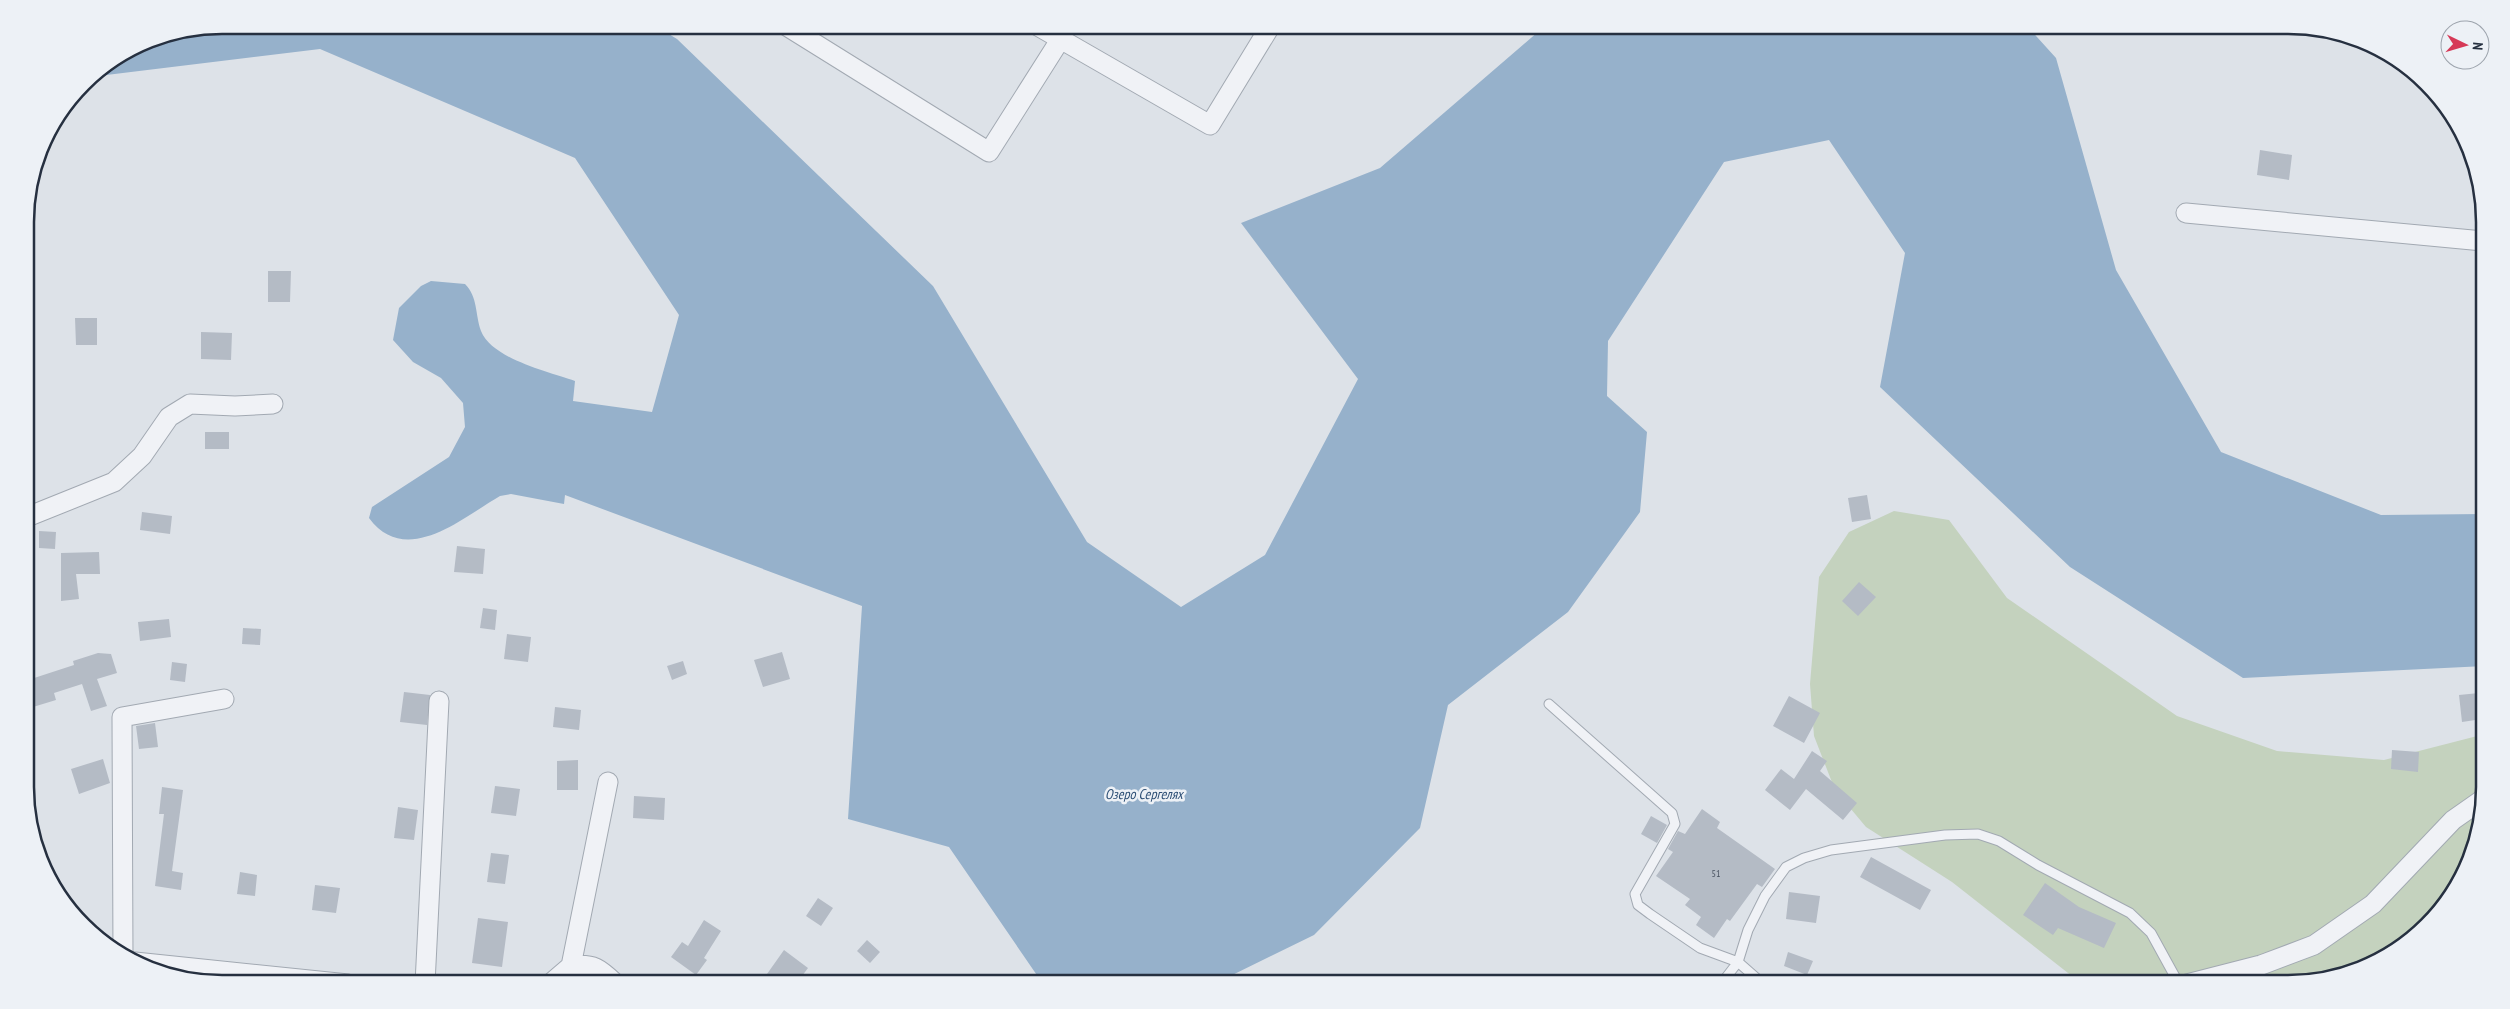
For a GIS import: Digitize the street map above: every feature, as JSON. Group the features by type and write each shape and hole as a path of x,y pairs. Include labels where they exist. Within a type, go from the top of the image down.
{"street":[{"path":"798,34 988,152 1060,40"},
{"path":"1050,34 1210,126 1266,34"},
{"path":"2186,213 2476,240"},
{"path":"34,514 114,482 142,456 169,417 190,404 235,406 274,404"},
{"path":"123,947 122,718 224,699"},
{"path":"425,975 439,701"},
{"path":"571,966 608,782"},
{"path":"2220,975 2261,964 2314,945 2373,904 2453,820 2476,804"},
{"path":"560,975 571,966 587,964 601,970 606,975"},
{"path":"171,968 208,975"}],"lane":[{"path":"1549,704 1672,813 1675,824 1635,894 1638,905 1700,948 1738,962 1753,975"},
{"path":"1728,975 1738,962 1748,930 1765,896 1786,867 1804,858 1831,850 1945,835 1978,834 1999,841 2038,865 2130,913 2151,933 2174,975"}],"green space":[{"path":"1894,511 1949,520 2007,598 2177,716 2277,751 2384,760 2476,736 2476,799 2473,824 2462,859 2445,892 2412,929 2393,944 2360,961 2325,972 2300,975 2071,975 1952,882 1866,827 1835,790 1814,736 1810,684 1819,577 1849,532"}],"water":[{"name":"Озеро Сергелях","path":"210,34 669,34 677,39 933,286 1087,542 1181,607 1265,555 1358,379 1241,223 1380,168 1536,34 2034,34 2056,58 2116,270 2221,452 2381,515 2476,514 2476,666 2243,678 2070,567 1880,387 1905,253 1829,140 1724,162 1608,341 1607,396 1647,432 1640,512 1568,612 1448,705 1420,828 1314,935 1232,975 1037,975 949,847 848,819 862,606 565,495 564,504 511,494 500,496 452,526 417,539 400,539 384,532 369,518 372,507 449,457 465,427 463,403 441,378 413,362 393,340 399,308 421,286 431,281 465,284 472,294 479,325 487,341 509,357 522,363 575,381 573,401 652,412 679,315 575,158 320,49 104,75 117,65 150,48 185,37"}],"building":[{"path":"2260,150 2292,155 2289,180 2257,175"},
{"path":"268,271 291,271 290,302 268,302"},
{"path":"75,318 97,318 97,345 76,345"},
{"path":"201,332 232,333 231,360 201,359"},
{"path":"205,432 229,432 229,449 205,449"},
{"path":"1867,495 1871,519 1852,522 1848,498"},
{"path":"142,512 172,516 170,534 140,530"},
{"path":"39,531 56,532 55,549 39,548"},
{"path":"457,546 485,549 483,574 454,572"},
{"path":"99,552 100,574 76,574 79,599 61,601 61,553"},
{"path":"1859,582 1876,597 1858,616 1842,601"},
{"path":"483,608 497,610 495,630 480,628"},
{"path":"169,619 171,637 140,641 138,622"},
{"path":"243,628 261,629 260,645 242,644"},
{"path":"507,634 531,637 528,662 504,659"},
{"path":"782,652 790,679 763,687 754,660"},
{"path":"98,653 111,654 117,673 97,679 107,706 91,711 82,684 54,693 56,700 34,707 34,678 74,665 73,661"},
{"path":"683,661 687,674 672,680 667,666"},
{"path":"172,662 187,664 185,682 170,680"},
{"path":"404,692 430,695 427,725 400,722"},
{"path":"2476,693 2476,720 2462,722 2459,695"},
{"path":"1789,696 1820,713 1804,743 1773,726"},
{"path":"555,707 581,710 579,730 553,727"},
{"path":"155,723 158,747 139,749 136,726"},
{"path":"2392,750 2419,752 2418,772 2391,769"},
{"path":"1812,751 1827,761 1820,771 1857,803 1843,820 1806,789 1790,810 1765,790 1781,769 1794,779"},
{"path":"103,759 110,783 79,794 71,769"},
{"path":"578,760 578,790 557,790 557,761"},
{"path":"495,786 520,789 516,816 491,813"},
{"path":"162,787 183,790 172,871 183,873 181,890 155,886 164,814 159,814"},
{"path":"634,796 665,798 664,820 633,818"},
{"path":"398,807 418,810 414,840 394,838"},
{"path":"1702,809 1720,822 1717,828 1775,869 1762,887 1757,884 1730,921 1727,919 1714,938 1696,925 1701,917 1685,905 1690,899 1656,876 1673,852 1668,849 1678,831 1685,834"},
{"path":"1651,816 1667,825 1657,843 1641,834"},
{"path":"491,853 509,855 505,884 487,882"},
{"path":"1871,857 1931,890 1920,910 1860,877"},
{"path":"240,872 257,875 255,896 237,894"},
{"path":"2045,883 2079,907 2116,923 2104,948 2058,928 2053,935 2023,915"},
{"path":"315,885 340,888 336,913 312,910"},
{"path":"1789,892 1820,896 1816,923 1786,919"},
{"path":"818,898 833,908 821,926 806,916"},
{"path":"478,918 508,922 502,967 472,963"},
{"path":"704,920 721,931 704,958 707,960 696,975 671,957 682,942 688,946"},
{"path":"867,940 880,952 870,963 857,951"},
{"path":"784,950 808,968 803,975 767,974"},
{"path":"1788,952 1813,961 1807,975 1784,966"}]}
